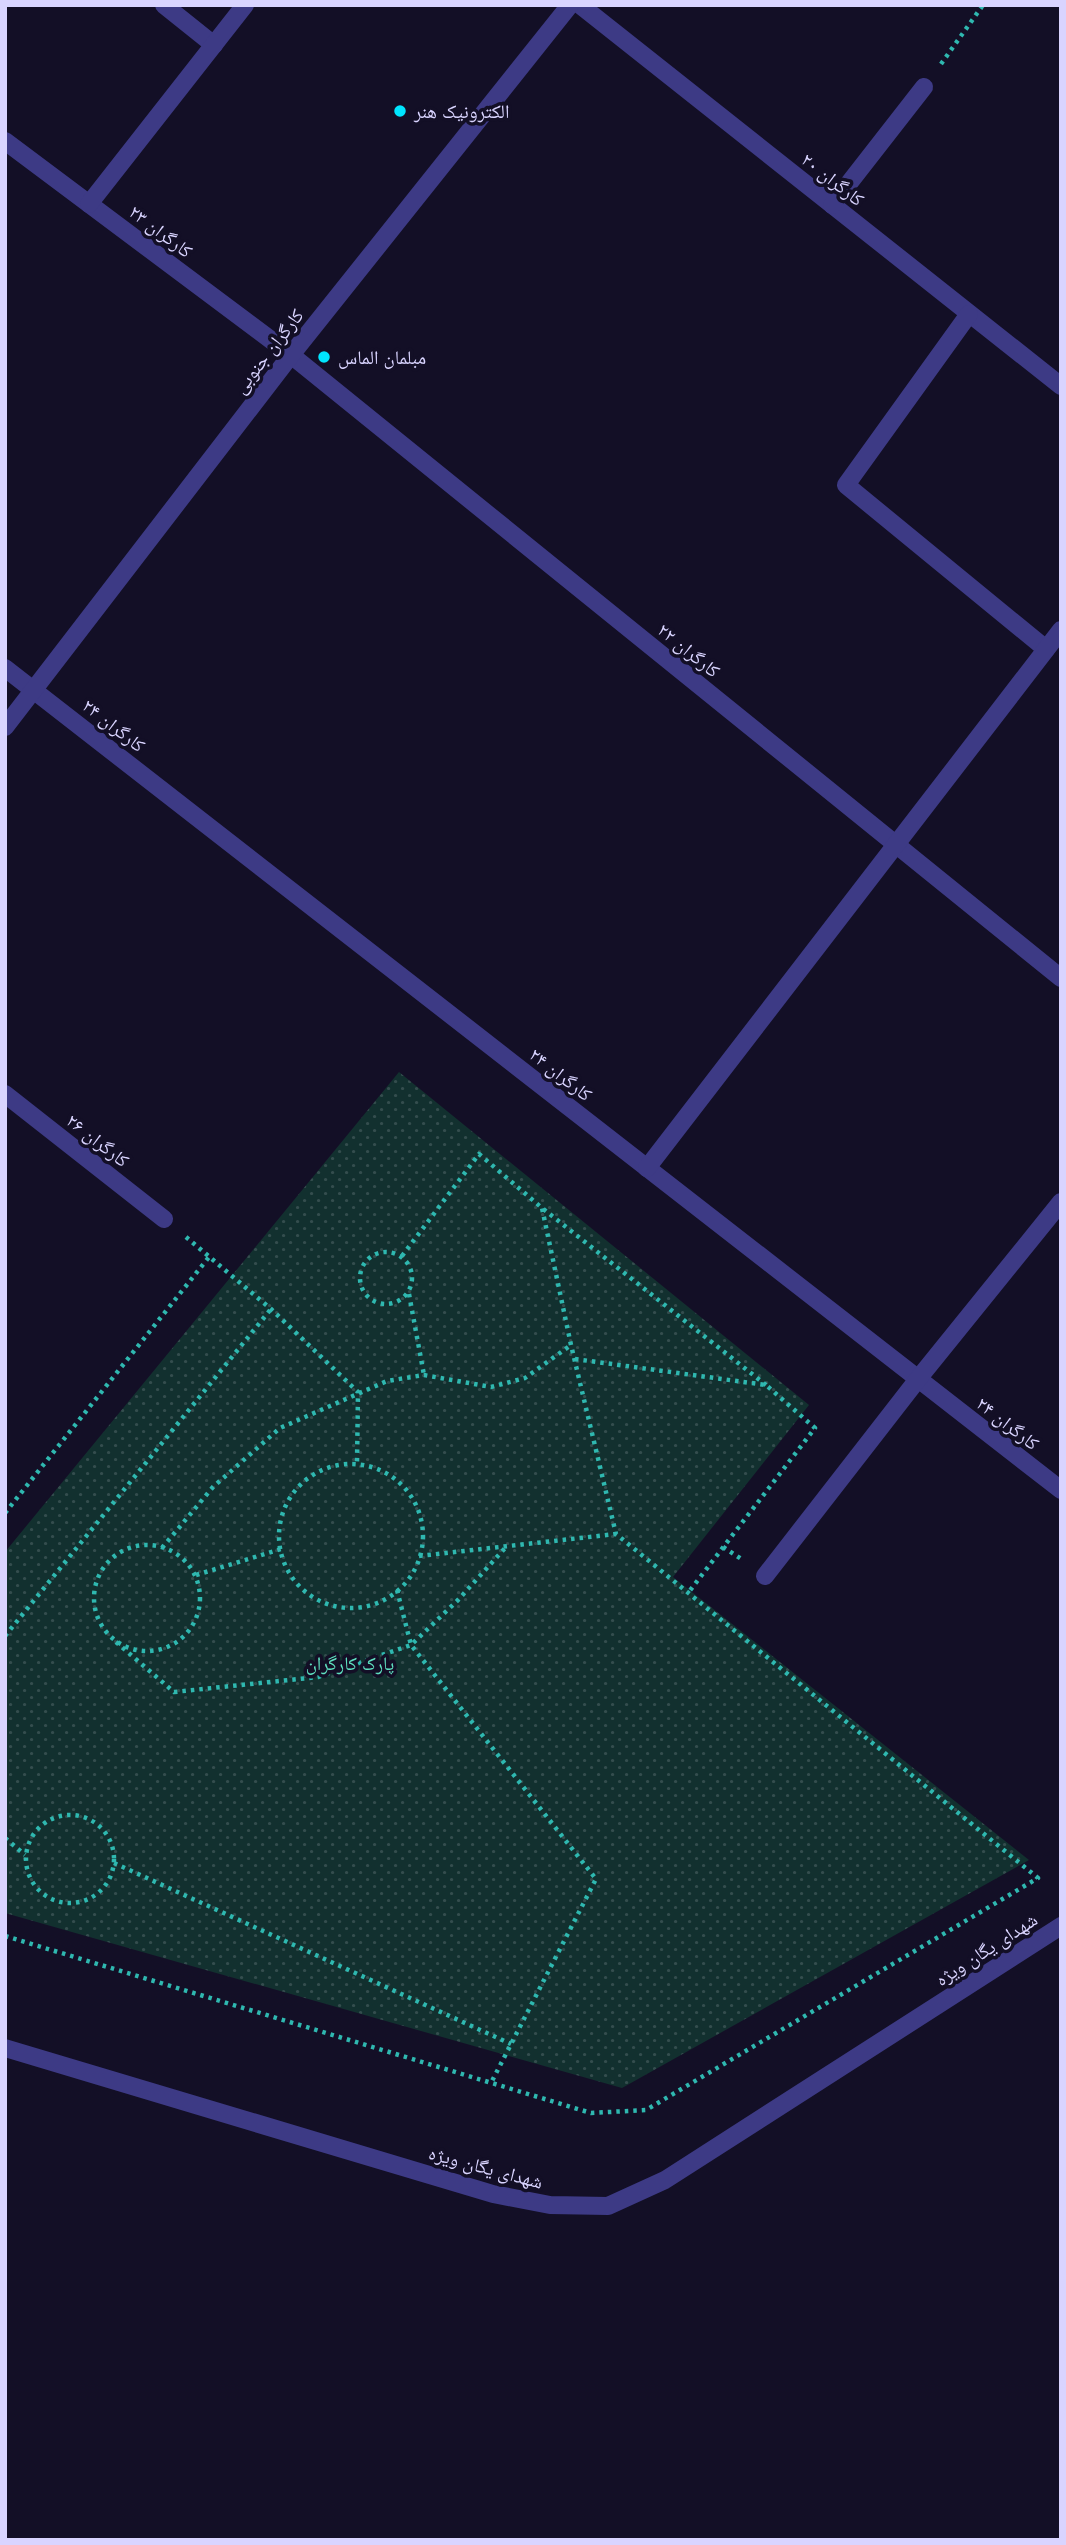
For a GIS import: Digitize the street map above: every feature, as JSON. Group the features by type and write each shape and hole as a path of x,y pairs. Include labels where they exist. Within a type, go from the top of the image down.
{"street":[{"path":"164,5 214,45"},
{"path":"89,204 245,5"},
{"name":"کارگران جنوبی","path":"5,727 291,355 570,5"},
{"name":"کارگران ۲۰","path":"580,5 1061,386"},
{"path":"832,205 924,87"},
{"name":"کارگران ۲۳","path":"9,151 89,204 291,355"},
{"path":"969,314 846,485 1046,649"},
{"name":"کارگران ۲۲","path":"291,355 1061,978"},
{"path":"647,1168 1061,630"},
{"name":"کارگران ۲۴","path":"5,668 1061,1490"},
{"name":"کارگران ۲۶","path":"5,1094 164,1219"},
{"path":"765,1576 918,1379 1061,1202"},
{"name":"شهدای یگان ویژه","path":"5,2048 493,2194 550,2205 608,2206 665,2180 1061,1926"}],"path":[{"path":"924,87 983,5"},
{"path":"402,1256 479,1154 542,1208 766,1385 816,1428 688,1593"},
{"path":"5,1936 591,2113 646,2110 1038,1878 616,1534 542,1208"},
{"path":"164,1219 271,1308 358,1392 357,1463"},
{"path":"388,1251 402,1256 411,1266 413,1281 408,1293 398,1303 384,1305 370,1300 362,1290 359,1276 364,1263 375,1254 388,1251"},
{"path":"5,1513 209,1256"},
{"path":"408,1293 424,1375"},
{"path":"5,1636 271,1308"},
{"path":"162,1548 213,1487 280,1428 387,1381 424,1375 491,1387 525,1378 571,1345"},
{"path":"575,1359 766,1385"},
{"path":"357,1463 392,1476 417,1505 423,1542 411,1577 397,1590 382,1602 344,1608 309,1595 284,1566 278,1529 290,1494 319,1469 357,1463"},
{"path":"419,1556 616,1534"},
{"path":"116,1642 142,1651 170,1647 191,1629 201,1602 195,1575 178,1554 151,1544 123,1549 102,1567 93,1593 98,1620 116,1642 174,1692 318,1677 411,1645 458,1600 506,1547"},
{"path":"195,1575 281,1549"},
{"path":"397,1590 411,1645 596,1879 491,2084"},
{"path":"73,1815 96,1822 110,1840 114,1863 106,1885 89,1900 66,1903 44,1895 29,1878 25,1856 33,1834 42,1826 51,1819 73,1815"},
{"path":"5,1839 25,1856"},
{"path":"114,1863 511,2044"}],"green space":[{"name":"پارک کارگران","path":"399,1072 809,1405 673,1577 1029,1860 622,2088 5,1913 5,1552"}],"place":[{"name":"الکترونیک هنر","path":"400,111"},
{"name":"مبلمان الماس","path":"324,357"}]}
